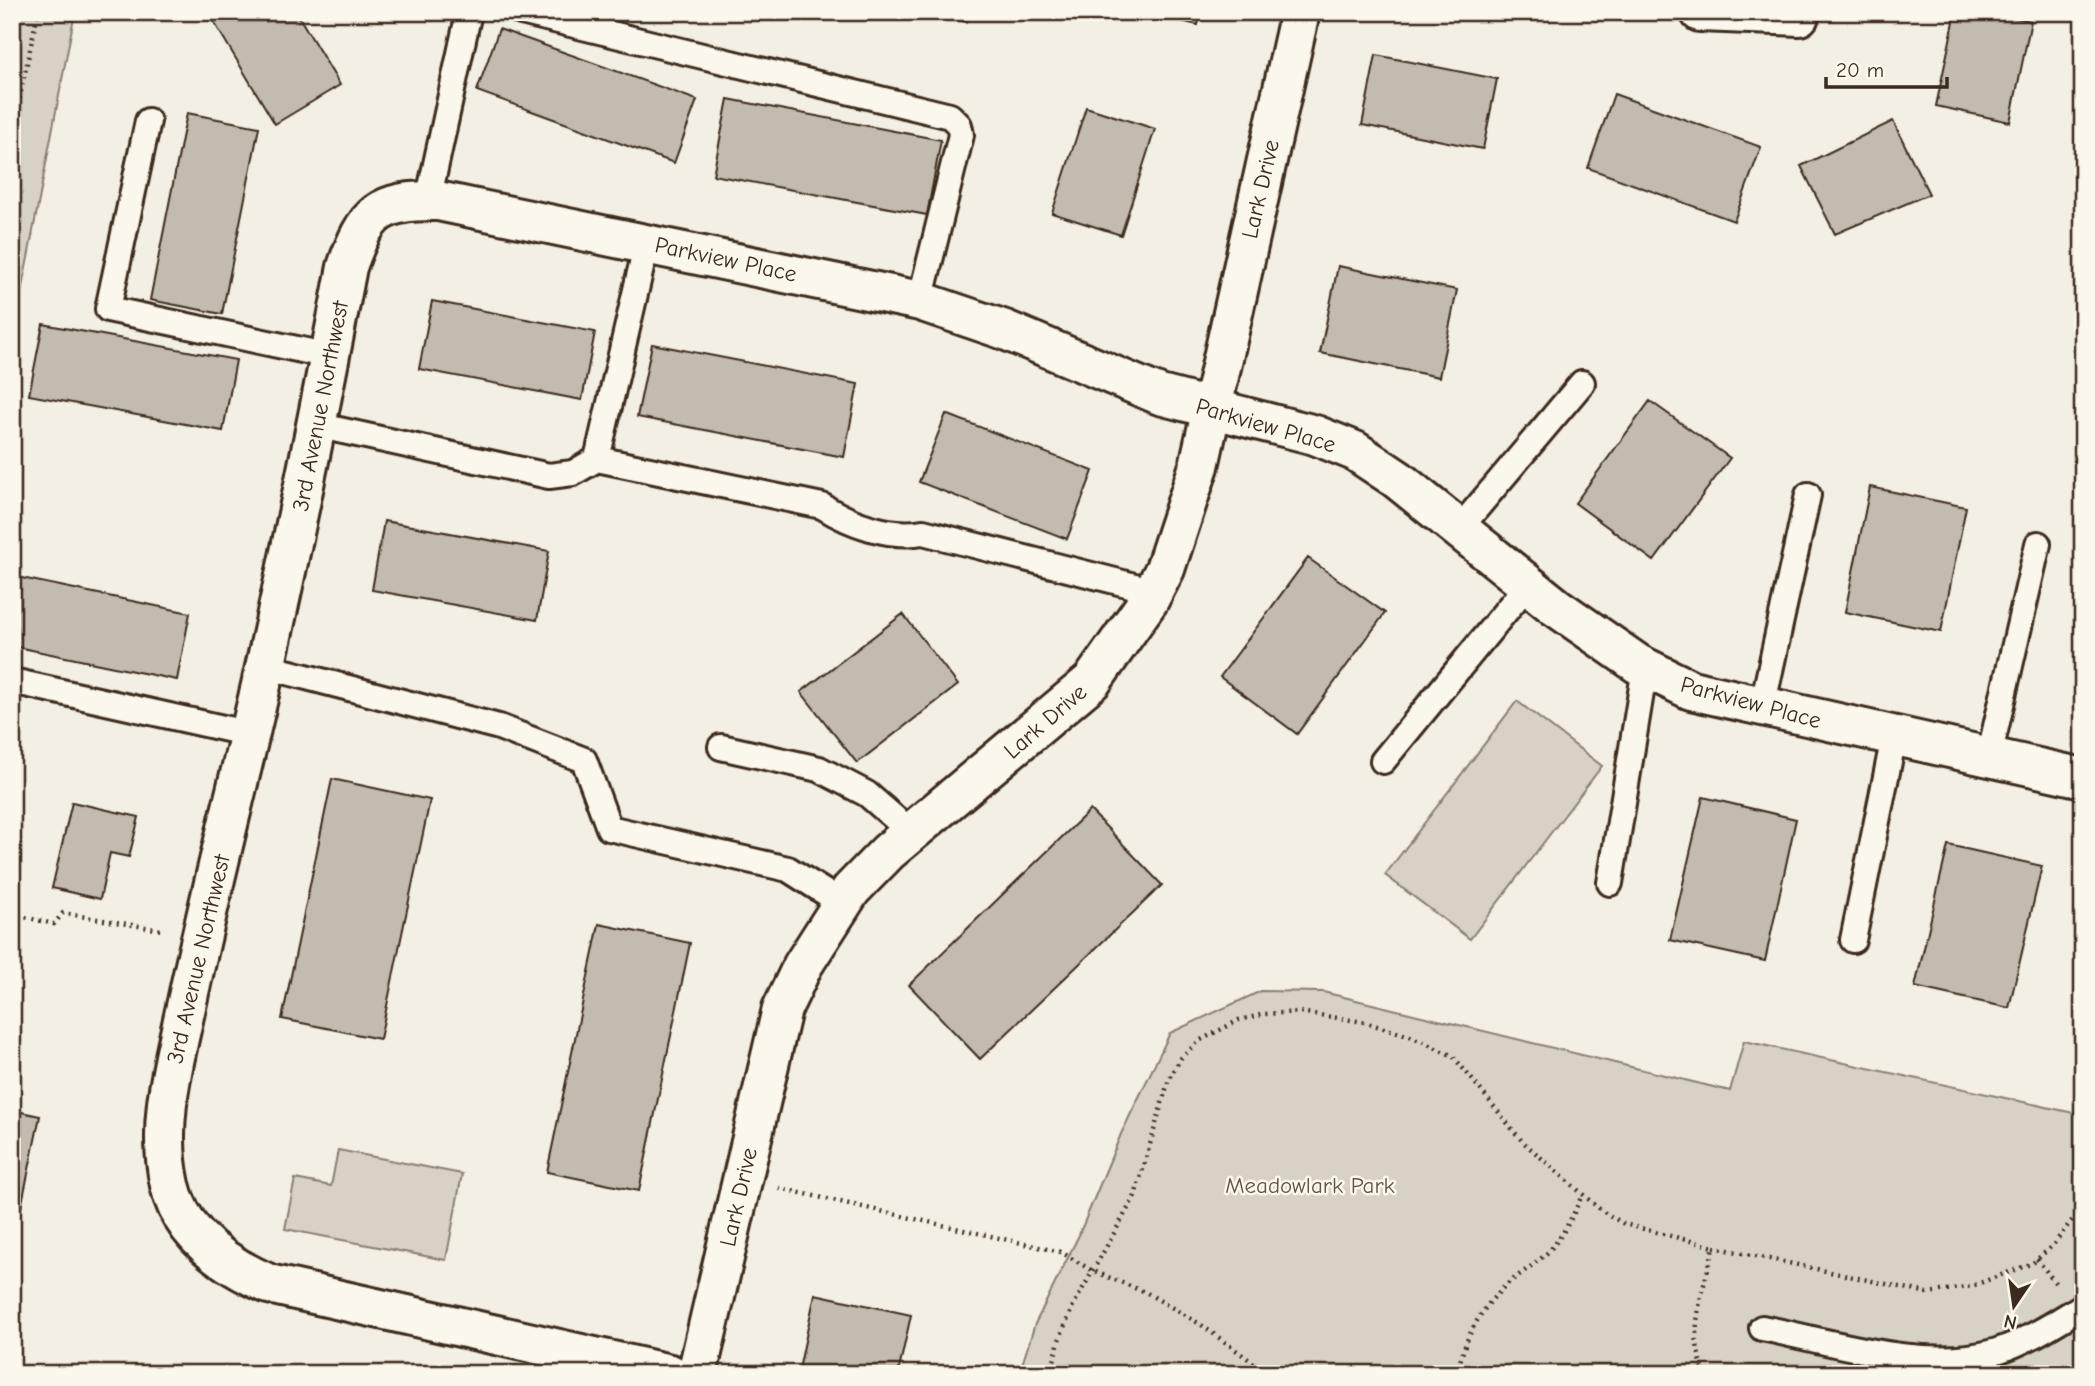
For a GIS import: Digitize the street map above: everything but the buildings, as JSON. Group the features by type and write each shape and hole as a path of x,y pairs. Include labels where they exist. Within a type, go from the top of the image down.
{"street":[{"name":"Lark Drive","path":"696,1374 782,1009 803,965 843,904 888,852 1092,681 1120,644 1154,591 1164,569 1199,466 1300,12"},
{"path":"1700,12 1799,16"},
{"name":"Parkview Place","path":"391,206 428,201 646,242 920,301 1004,330 1160,395 1281,425 1355,451 1528,584 1646,668 1690,690 2083,778"},
{"name":"3rd Avenue Northwest","path":"391,206 377,213 360,230 348,267 250,734 200,940 164,1112 170,1187 183,1219 207,1247 237,1270 270,1284 670,1374"}],"lane":[{"path":"428,201 469,12"},
{"path":"521,12 950,117 959,125 961,135 920,301"},
{"path":"148,121 108,309 330,356"},
{"path":"597,459 646,242"},
{"path":"1459,529 1582,383"},
{"path":"316,425 549,477 573,473 597,459 822,506 858,524 905,535 923,532 1154,591"},
{"path":"1762,708 1808,495"},
{"path":"1989,757 2038,544"},
{"path":"1383,761 1528,584"},
{"path":"264,666 499,727 584,760 609,828 788,869 843,904"},
{"path":"1609,883 1646,668"},
{"path":"12,681 250,734"},
{"path":"1853,940 1894,737"},
{"path":"722,747 819,769 867,794 912,833"},
{"path":"1762,1328 1919,1359 1953,1358 1995,1351 2038,1334 2083,1306"}],"path":[{"path":"12,134 38,12"},
{"path":"12,914 54,924 63,914 200,940"},
{"path":"1051,1374 1059,1340 1091,1270 1135,1196 1161,1098 1181,1058 1199,1041 1216,1031 1239,1020 1265,1014 1300,1012 1364,1022 1413,1037 1453,1056 1522,1141 1582,1195 1624,1224 1714,1247 1928,1293 1972,1286 2037,1259 2053,1245 2083,1206"},
{"path":"783,1189 1061,1252 1091,1270 1147,1293 1200,1324 1269,1374"},
{"path":"1458,1374 1460,1359 1479,1318 1510,1282 1550,1250 1570,1224 1582,1195"},
{"path":"1706,1374 1696,1345 1697,1321 1714,1247"},
{"path":"2037,1259 2061,1290"}],"green space":[{"path":"12,12 75,12 12,341"},
{"path":"1517,701 1602,766 1470,939 1385,875"},
{"name":"Meadowlark Park","path":"1261,991 1323,992 1730,1091 1744,1041 2083,1115 2083,1374 1019,1374 1035,1324 1079,1235 1121,1134 1170,1033"},
{"path":"338,1150 462,1174 446,1260 285,1229 295,1179 331,1186"}]}
